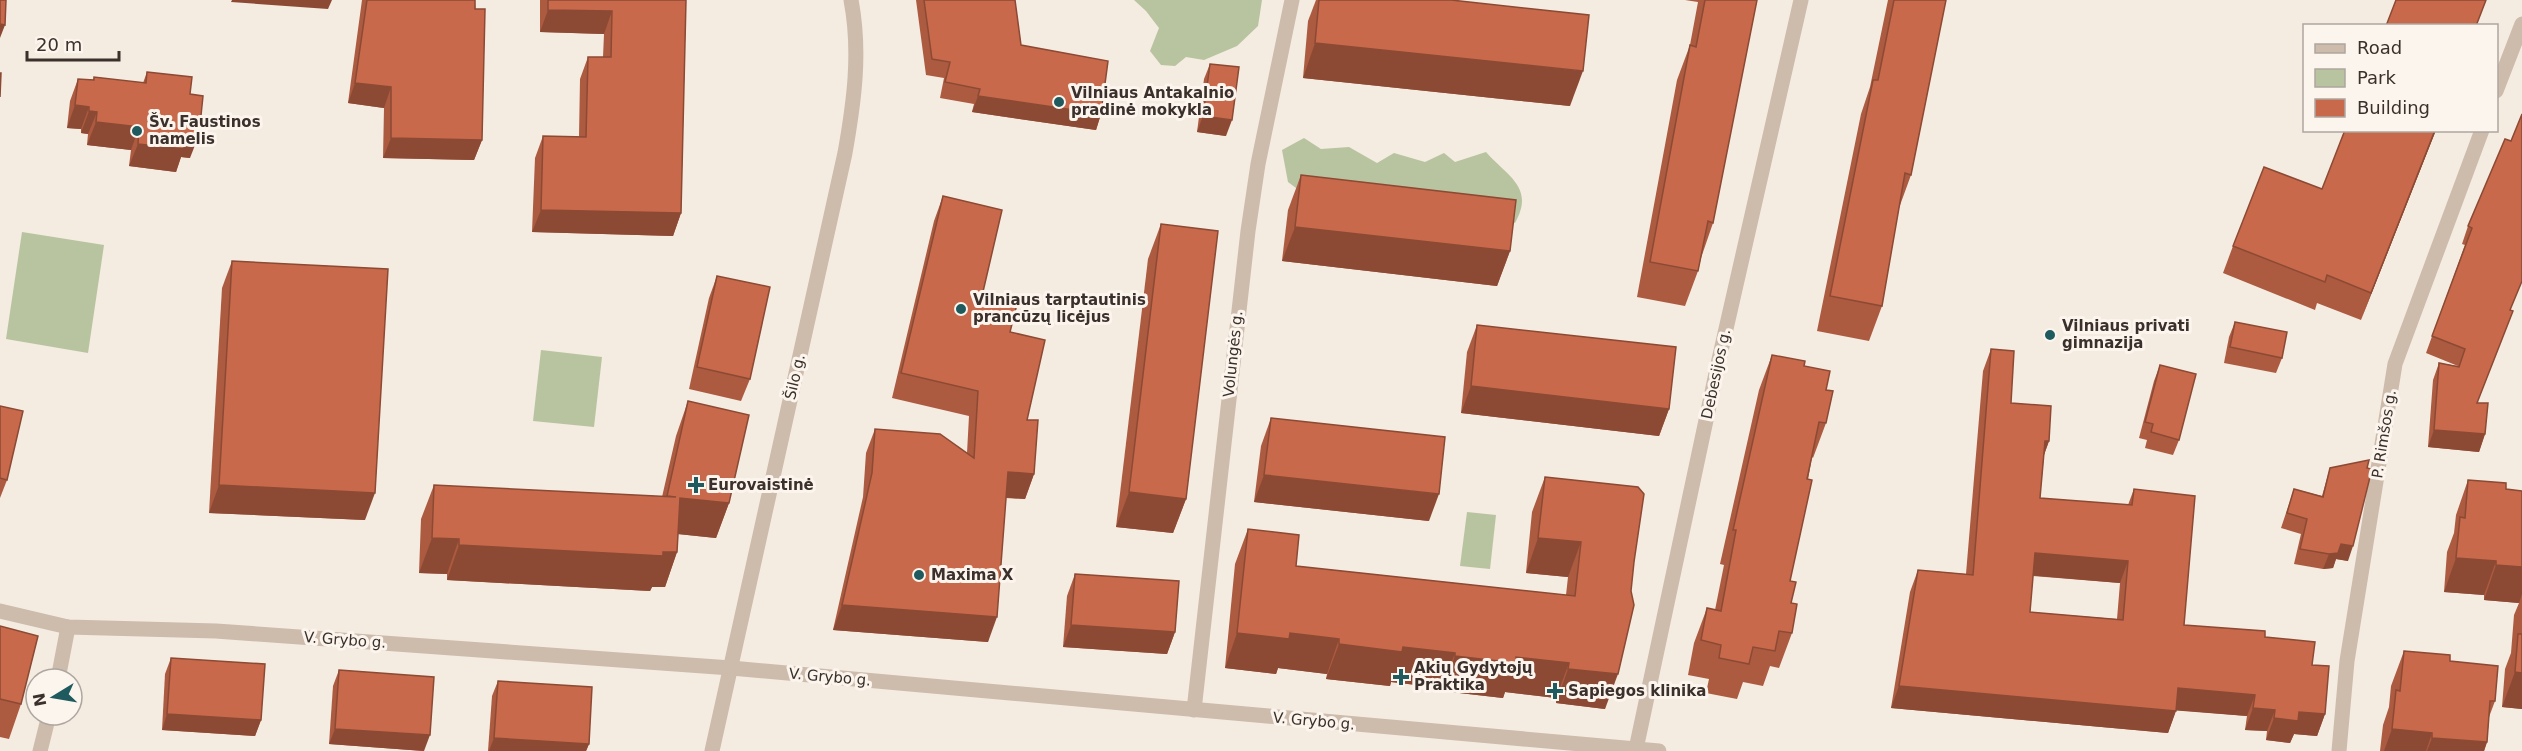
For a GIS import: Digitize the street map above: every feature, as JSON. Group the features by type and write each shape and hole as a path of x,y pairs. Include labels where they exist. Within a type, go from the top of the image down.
{"street":[{"name":"Šilo g.","path":"712,751 854,105 857,54 851,0"},
{"name":"Volungės g.","path":"1194,710 1248,231 1258,164 1292,0"},
{"name":"Debesijos g.","path":"1636,749 1718,364 1801,0"},
{"path":"2498,86 2522,24"},
{"name":"P. Rimšos g.","path":"2339,751 2347,661 2395,364 2481,132"},
{"name":"V. Grybo g.","path":"0,611 68,627 216,631 731,668 1659,751"},
{"path":"60,667 68,627"},
{"path":"40,751 46,727"}],"green space":[{"path":"1134,0 1262,0 1258,26 1237,46 1204,60 1186,57 1175,66 1161,65 1150,51 1159,28"},
{"path":"1304,138 1321,149 1349,147 1377,163 1394,153 1425,162 1444,153 1455,162 1486,152 1516,183 1522,200 1520,211 1515,223 1483,215 1304,194 1288,182 1282,150"},
{"path":"22,232 104,245 88,353 6,339"},
{"path":"541,350 602,357 594,427 533,421"},
{"path":"1467,512 1496,515 1490,569 1460,566"}],"building":[{"path":"0,0 6,0 5,25 0,24"},
{"path":"367,0 475,0 475,9 485,9 482,140 391,138 391,87 355,83"},
{"path":"548,0 686,0 681,213 541,210 543,136 586,137 588,57 611,57 612,11 548,10"},
{"path":"924,0 1015,0 1021,45 1108,61 1101,114 978,96 980,89 945,82 950,62 932,59"},
{"path":"1319,0 1451,0 1589,15 1583,71 1315,43"},
{"path":"1705,0 1757,0 1713,223 1708,221 1698,271 1650,262 1690,45 1696,47"},
{"path":"1894,0 1946,0 1911,175 1905,173 1882,306 1830,296 1873,80 1878,80"},
{"path":"2396,0 2486,0 2477,24 2387,24"},
{"path":"1210,64 1239,67 1232,120 1203,116"},
{"path":"147,72 192,77 190,94 203,96 199,135 185,134 184,149 138,144 139,127 96,122 97,112 89,111 89,107 75,105 78,79 94,80 94,77 146,83"},
{"path":"2522,114 2522,281 2510,310 2513,311 2477,403 2488,403 2485,434 2434,430 2439,363 2459,367 2465,349 2432,336 2472,228 2468,226 2505,139 2511,141"},
{"path":"2344,132 2434,132 2371,293 2327,275 2325,282 2233,246 2264,167 2322,189"},
{"path":"1301,175 1516,200 1510,251 1295,227"},
{"path":"943,196 1002,210 982,296 1017,304 1010,332 1045,340 1027,420 1038,420 1034,474 1008,472 997,617 842,605 872,473 875,429 940,434 974,458 978,391 901,373"},
{"path":"1161,224 1218,231 1186,499 1129,492"},
{"path":"232,261 388,269 375,493 219,485"},
{"path":"717,276 770,287 750,379 697,367"},
{"path":"2235,322 2287,332 2282,358 2230,347"},
{"path":"1477,325 1676,347 1669,409 1471,386"},
{"path":"1991,349 2014,351 2011,403 2051,406 2049,441 2045,441 2040,498 2132,505 2134,489 2195,496 2184,625 2265,631 2265,637 2315,642 2312,665 2329,666 2325,714 2299,712 2298,721 2274,718 2275,710 2253,708 2255,695 2178,688 2176,711 1899,686 1918,570 1973,575","holes":["2035,553 2128,561 2123,620 2030,612"]},
{"path":"1772,355 1805,361 1804,366 1830,371 1826,390 1833,391 1826,423 1819,422 1807,479 1812,480 1790,581 1796,582 1791,603 1797,604 1792,633 1779,631 1775,651 1753,647 1749,664 1719,658 1721,645 1701,640 1707,608 1721,611 1736,530 1733,530"},
{"path":"2160,365 2196,374 2179,440 2151,432 2153,424 2145,422"},
{"path":"688,401 749,415 729,503 680,498 677,552 663,552 663,556 459,545 459,539 432,538 434,485 676,497 667,496"},
{"path":"0,406 23,411 7,480 0,478"},
{"path":"1271,418 1445,437 1439,494 1264,475"},
{"path":"2369,460 2367,468 2371,469 2371,473 2353,546 2341,544 2338,553 2329,554 2300,549 2307,519 2287,513 2294,489 2323,497 2330,468"},
{"path":"1545,477 1638,487 1644,494 1631,591 1634,605 1618,674 1568,669 1569,663 1516,657 1516,663 1403,647 1402,652 1339,644 1339,639 1290,633 1289,639 1237,633 1248,529 1299,535 1296,566 1575,596 1581,542 1538,538"},
{"path":"2468,480 2506,483 2506,489 2522,491 2522,567 2496,565 2496,561 2456,558 2460,517 2465,518"},
{"path":"1075,574 1179,581 1175,632 1071,625"},
{"path":"0,626 38,636 30,667 24,667 24,692 21,704 0,699"},
{"path":"2518,634 2522,634 2522,673 2515,672"},
{"path":"2404,651 2450,655 2450,661 2498,666 2495,701 2490,701 2487,742 2432,738 2432,733 2392,729 2396,690 2400,691"},
{"path":"171,658 265,664 261,720 167,714"},
{"path":"339,670 434,677 430,735 335,729"},
{"path":"498,681 592,687 589,744 494,738"}],"place":[{"name":"Vilniaus Antakalnio pradinė mokykla","path":"1059,102"},
{"name":"Šv. Faustinos namelis","path":"137,131"},
{"name":"Vilniaus tarptautinis prancūzų licėjus","path":"961,309"},
{"name":"Vilniaus privati gimnazija","path":"2050,335"},
{"name":"Eurovaistinė","path":"696,485"},
{"name":"Maxima X","path":"919,575"},
{"name":"Akių Gydytojų Praktika","path":"1401,677"},
{"name":"Sapiegos klinika","path":"1555,691"}]}
